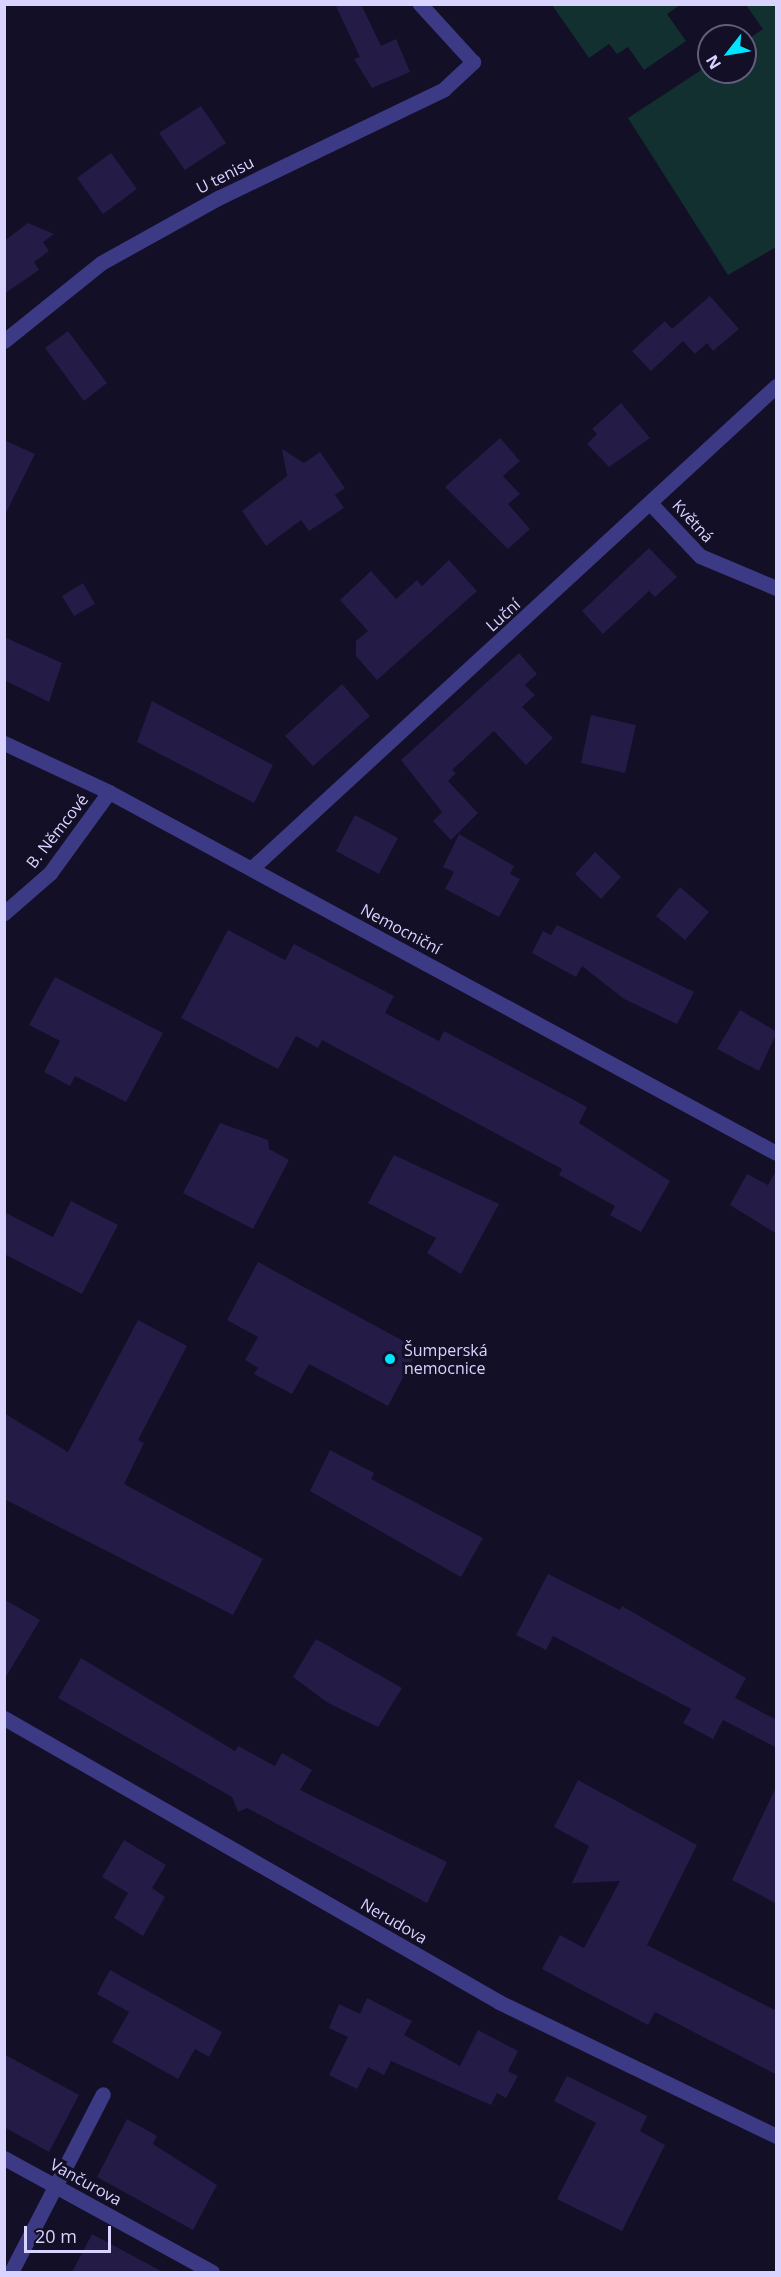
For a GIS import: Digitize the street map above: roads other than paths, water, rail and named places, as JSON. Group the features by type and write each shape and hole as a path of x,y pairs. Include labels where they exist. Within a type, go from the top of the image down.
{"street":[{"name":"U tenisu","path":"4,341 101,262 218,198 444,89 473,62 420,4"},
{"name":"Luční","path":"252,868 777,386"},
{"name":"Květná","path":"651,504 700,556 777,588"},
{"name":"Nemocniční","path":"4,743 110,792 777,1153"},
{"name":"B. Němcové","path":"4,913 50,873 110,792"},
{"name":"Nerudova","path":"4,1718 499,2002 777,2136"},
{"path":"11,2272 103,2094"},
{"name":"Vančurova","path":"4,2158 212,2272"}],"place":[{"name":"Šumperská nemocnice","path":"390,1359"}]}
